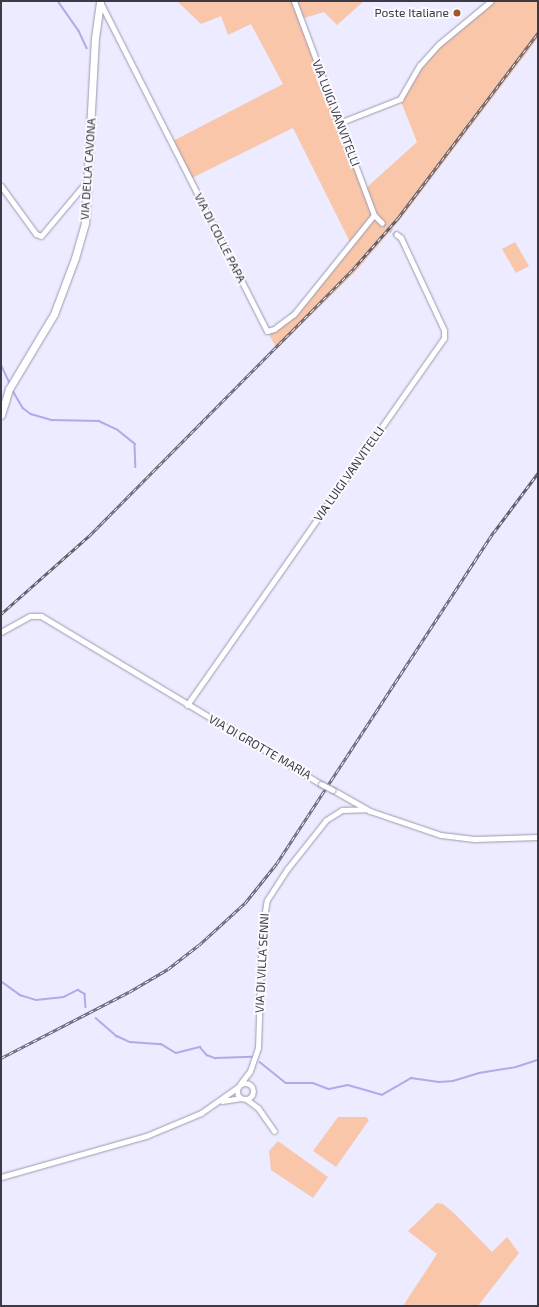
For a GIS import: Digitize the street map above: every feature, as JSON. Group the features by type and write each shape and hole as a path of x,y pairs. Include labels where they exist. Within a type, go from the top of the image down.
{"main road":[{"name":"VIA DELLA CAVONA","path":"1,415 11,386 54,314 75,258 85,222 95,38 100,2"}],"street":[{"name":"VIA LUIGI VANVITELLI","path":"294,1 374,214 382,223"},
{"path":"339,123 400,99 420,65 439,44 491,1"},
{"name":"VIA DI COLLE PAPA","path":"100,2 267,331 274,329 294,314 374,214"},
{"path":"1,186 36,234 41,236 88,179"},
{"name":"VIA LUIGI VANVITELLI","path":"187,705 444,338 444,330 400,238 396,234"},
{"name":"VIA DI GROTTE MARIA","path":"1,632 30,616 41,616 187,705 366,809 446,836 476,839 538,836"},
{"name":"VIA DI VILLA SENNI","path":"1,1177 139,1139 196,1116 221,1101 239,1086 250,1071 258,1046 262,930 267,900 288,868 326,820 342,810 366,809"},
{"name":"VIA DI VILLA SENNI","path":"250,1071 252,1095 256,1106"},
{"path":"240,1098 239,1086 251,1086"},
{"path":"252,1095 246,1099 256,1106 274,1131"},
{"name":"VIA DI VILLA SENNI","path":"221,1101 240,1098 246,1099"}],"shaded area":[{"path":"177,1 364,1 337,25 324,12 301,19 365,189 417,142 400,99 420,65 439,44 491,1 538,1 538,38 399,221 356,271 277,349 267,331 294,314 351,244 293,128 190,179 171,142 283,84 251,24 228,35 221,16 201,24"},
{"path":"515,242 529,266 516,273 502,249"},
{"path":"338,1117 366,1117 369,1120 336,1167 313,1151"},
{"path":"278,1141 328,1177 313,1198 271,1170 269,1151"},
{"path":"437,1203 443,1204 455,1214 492,1252 507,1237 519,1253 478,1306 403,1306 437,1254 408,1231"}],"waterway":[{"path":"58,1 79,31 87,48"},
{"path":"1,364 10,383"},
{"path":"12,389 23,408 31,414 52,420 99,421 118,430 135,444 136,467"},
{"path":"1,981 20,995 36,1000 64,997 78,990 85,994 86,1007"},
{"path":"96,1018 117,1036 130,1042 161,1044 176,1053 200,1047 207,1055 215,1058 252,1057"},
{"path":"260,1062 286,1083 313,1083 329,1089 348,1085 382,1095 411,1078 439,1082 453,1081 479,1073 516,1067 538,1060"}],"tunnel":[{"path":"382,223 396,234"}],"railway":[{"path":"1,614 89,536 354,268 398,218 538,33"},
{"path":"1,1058 129,992 168,969 199,945 245,903 277,863 494,532 538,473"}],"place":[{"name":"Poste Italiane","path":"457,13"}]}
